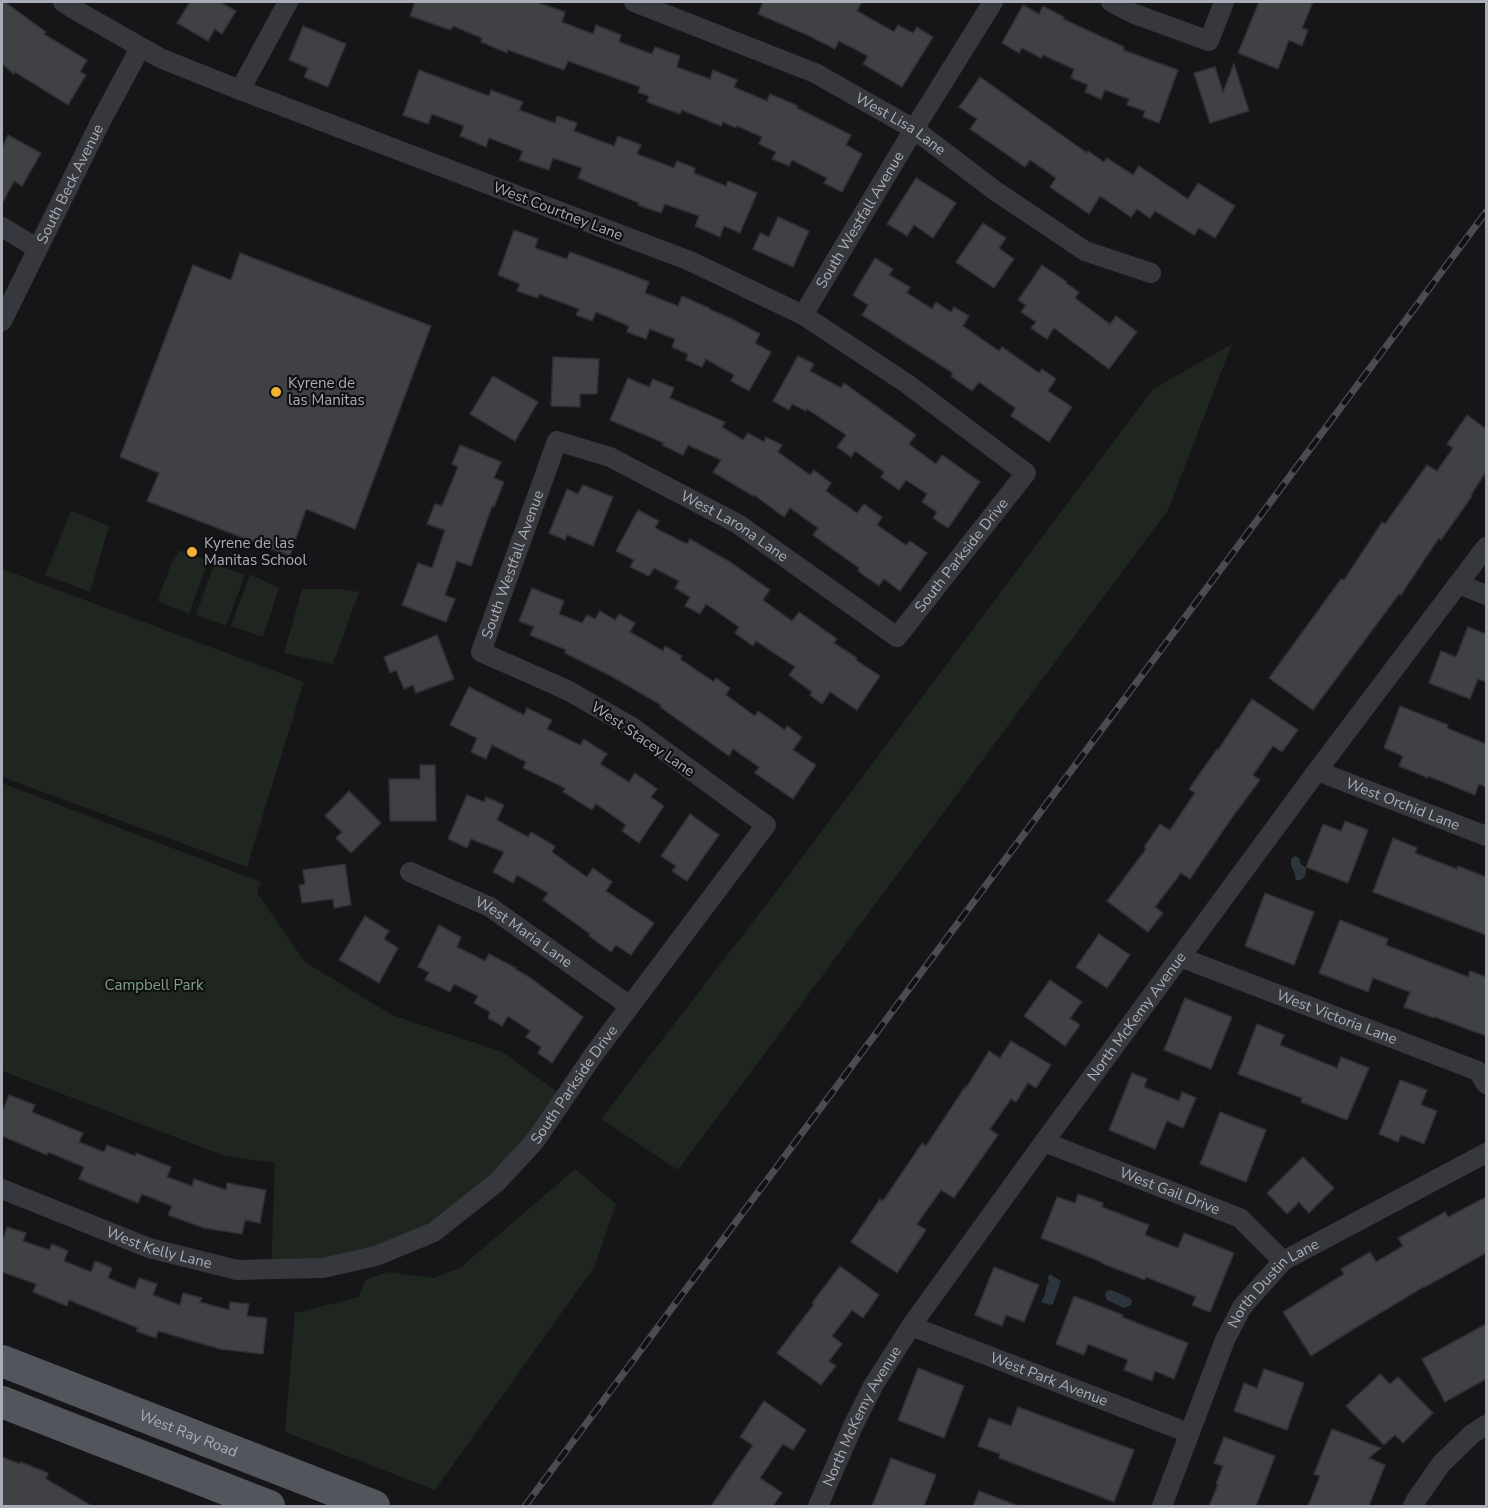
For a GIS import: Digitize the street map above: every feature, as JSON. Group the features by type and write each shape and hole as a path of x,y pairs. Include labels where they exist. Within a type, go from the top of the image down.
{"main road":[{"name":"West Ray Road","path":"2,1361 374,1506"},
{"path":"2,1402 269,1506"}],"street":[{"name":"West Courtney Lane","path":"63,2 160,58 690,261 803,315 906,383 1026,473"},
{"path":"240,90 288,2"},
{"name":"West Lisa Lane","path":"634,2 815,73 914,129 994,190 1085,251 1151,273"},
{"name":"South Westfall Avenue","path":"803,315 993,2"},
{"path":"1111,2 1132,13 1209,41 1224,2"},
{"name":"South Beck Avenue","path":"2,321 101,121 140,48"},
{"path":"2,227 37,248"},
{"name":"South Westfall Avenue","path":"481,652 557,441"},
{"name":"West Larona Lane","path":"557,441 610,458 738,524 897,637"},
{"name":"South Parkside Drive","path":"897,637 1026,473"},
{"name":"North McKemy Avenue","path":"818,1506 873,1386 911,1326 1317,771 1486,547"},
{"path":"1458,585 1486,595"},
{"name":"West Stacey Lane","path":"481,652 567,690 632,728 766,825"},
{"name":"West Orchid Lane","path":"1317,771 1486,836"},
{"name":"South Parkside Drive","path":"323,1268 376,1256 434,1232 497,1182 535,1142 594,1054 766,825"},
{"name":"West Maria Lane","path":"410,872 490,907 630,1006"},
{"name":"West Victoria Lane","path":"1180,957 1478,1071 1486,1084"},
{"name":"West Gail Drive","path":"1044,1142 1240,1218 1283,1261"},
{"name":"North Dustin Lane","path":"1162,1506 1225,1340 1242,1307 1283,1261 1486,1153"},
{"name":"West Kelly Lane","path":"2,1189 149,1248 237,1270 323,1268"},
{"name":"West Park Avenue","path":"911,1326 1189,1433"},
{"path":"1413,1506 1441,1464 1472,1434 1486,1425"}],"green space":[{"path":"1232,344 1168,510 678,1170 601,1119 786,879 1153,389"},
{"path":"71,511 109,526 90,592 45,575"},
{"path":"180,550 208,561 189,614 158,601 170,566"},
{"path":"214,564 245,575 226,626 196,615"},
{"path":"2,569 304,682 247,867 2,777"},
{"path":"250,574 279,588 263,637 231,626"},
{"path":"302,589 340,589 359,592 333,664 284,653"},
{"name":"Campbell Park","path":"2,783 261,882 257,893 305,962 392,1015 503,1052 564,1097 497,1182 376,1256 271,1270 275,1163 225,1156 2,1071"},
{"path":"575,1169 616,1204 595,1266 435,1490 285,1432 295,1313 359,1297 365,1280 388,1272 433,1278 460,1268"}],"shaded area":[{"path":"1295,856 1306,868 1301,880 1296,880 1291,866 1291,859"},
{"path":"1050,1274 1061,1281 1051,1305 1041,1302"},
{"path":"1111,1290 1130,1298 1131,1305 1124,1308 1107,1300 1105,1295"}],"building":[{"path":"2,2 46,32 44,34 87,60 80,72 86,75 68,105 15,72 14,74 2,64"},
{"path":"190,2 220,2 236,11 222,34 215,29 208,41 177,23"},
{"path":"415,2 536,2 565,12 562,22 593,34 596,25 621,35 619,42 652,54 655,47 680,56 677,67 710,79 713,70 737,80 734,87 767,101 770,94 798,106 797,108 851,135 846,145 862,154 842,192 824,183 827,178 792,160 789,166 772,159 776,152 759,144 762,137 737,126 736,128 723,122 721,126 682,110 680,114 647,102 649,96 638,92 640,87 568,61 564,70 508,50 507,53 481,42 482,38 453,26 451,30 410,16"},
{"path":"763,2 862,2 857,11 894,32 898,25 913,33 917,27 933,37 902,87 863,64 868,56 839,41 835,49 758,14"},
{"path":"1259,2 1313,2 1302,28 1308,30 1302,46 1289,40 1278,69 1238,53"},
{"path":"1023,5 1039,14 1043,6 1064,17 1063,19 1124,47 1123,50 1178,70 1159,123 1143,117 1145,111 1127,105 1129,99 1105,90 1101,99 1085,92 1088,85 1071,78 1074,69 1043,55 1041,58 1022,48 1019,53 1002,43"},
{"path":"303,26 346,44 328,87 304,77 308,68 289,60"},
{"path":"1234,64 1249,111 1210,123 1194,73 1215,67 1223,92"},
{"path":"419,70 489,96 491,90 523,102 519,110 555,123 557,116 577,123 574,131 614,146 618,136 641,145 637,154 674,168 677,161 695,168 694,173 726,186 728,181 757,193 740,233 724,226 720,237 695,226 699,216 665,204 661,213 638,205 639,203 578,178 582,168 553,158 549,170 519,160 523,151 489,138 486,147 460,136 464,126 432,114 428,124 403,115"},
{"path":"980,77 1087,153 1088,151 1104,162 1107,158 1133,175 1139,166 1188,199 1198,183 1235,206 1215,238 1199,228 1194,235 1155,211 1150,218 1137,209 1131,217 1100,196 1089,214 1050,187 1056,178 1030,160 1025,167 970,129 977,119 959,107"},
{"path":"8,135 41,153 22,186 14,181 2,204 2,148"},
{"path":"916,178 956,203 933,238 914,225 907,236 887,224"},
{"path":"778,217 809,231 793,267 753,249 760,233 769,237"},
{"path":"983,223 1006,238 999,248 1014,259 994,288 956,262"},
{"path":"514,230 538,239 535,248 567,259 570,252 624,272 649,282 645,293 678,306 682,296 760,334 755,343 771,352 749,391 731,381 734,375 706,359 702,367 686,360 688,354 672,347 675,339 650,329 646,339 627,332 629,326 596,312 592,321 576,315 579,309 539,294 538,298 517,291 520,284 498,275"},
{"name":"Kyrene de las Manitas","path":"240,253 431,326 355,529 306,509 290,556 147,501 159,473 120,457 193,265 231,280"},
{"path":"875,258 893,269 889,275 910,287 907,293 932,309 936,302 951,312 954,307 969,316 963,326 999,351 1002,347 1039,373 1042,369 1056,379 1048,391 1072,407 1049,442 1011,416 1015,408 979,382 972,391 951,376 953,373 862,315 868,305 853,295"},
{"path":"1042,265 1079,292 1075,298 1110,324 1116,316 1137,332 1109,369 1054,328 1047,339 1031,328 1036,322 1021,312 1026,305 1018,300"},
{"path":"798,356 814,364 810,371 841,388 844,383 916,435 909,444 936,464 942,455 980,482 948,528 933,518 937,512 922,502 927,494 906,480 899,490 881,477 884,472 855,451 851,457 837,447 846,435 807,409 806,411 792,404 789,410 773,401"},
{"path":"553,357 599,359 597,394 580,394 580,407 551,406"},
{"path":"493,376 538,402 515,441 470,414"},
{"path":"628,378 649,387 653,379 674,388 670,398 725,422 722,427 743,440 748,433 764,442 766,437 782,445 778,452 810,475 814,470 831,483 826,491 857,513 864,504 882,517 877,525 906,545 910,541 927,553 900,591 884,579 879,586 858,571 859,568 813,535 818,528 790,508 784,517 754,495 713,472 721,460 688,445 683,455 662,445 664,443 610,420"},
{"path":"1467,415 1486,429 1486,472 1441,540 1439,538 1401,595 1399,594 1313,710 1269,678 1341,579 1344,580 1382,522 1385,524 1427,465 1437,471 1453,448 1447,444"},
{"path":"460,445 501,462 494,478 504,482 494,507 492,506 471,566 457,561 445,595 455,599 446,622 402,605 418,563 432,568 445,530 427,524 435,504 442,506 458,467 452,464"},
{"path":"583,485 613,497 593,546 567,535 565,540 549,533 567,489 578,494"},
{"path":"638,510 659,521 655,528 687,544 690,539 730,562 770,590 763,600 792,621 799,612 837,639 834,643 880,676 857,710 830,692 822,704 810,695 812,692 789,675 795,667 756,641 753,646 735,633 739,627 706,604 700,614 685,606 690,597 675,588 679,581 654,568 649,576 630,567 634,560 616,551"},
{"path":"532,588 564,601 559,614 582,623 587,615 595,619 600,611 615,620 619,614 635,623 630,632 663,651 665,646 682,656 680,659 714,682 716,678 730,688 726,695 755,716 758,711 785,730 787,726 802,737 793,750 816,765 793,799 755,773 759,767 733,749 729,756 660,707 661,705 565,653 566,650 530,635 534,627 519,621"},
{"path":"1468,627 1486,634 1486,682 1478,679 1470,699 1429,683 1441,651 1456,657"},
{"path":"437,635 454,679 416,693 413,685 404,689 396,670 390,673 384,657"},
{"path":"469,687 524,715 527,708 552,720 547,729 580,745 584,739 607,754 600,764 629,782 635,773 657,789 651,797 664,806 639,843 622,831 626,825 596,804 592,810 563,792 565,788 523,768 526,762 492,745 486,759 471,752 477,738 450,725"},
{"path":"1252,699 1298,730 1282,752 1273,746 1253,775 1260,780 1190,879 1181,873 1155,907 1163,913 1148,932 1107,901 1146,849 1144,847 1160,824 1170,830 1195,793 1189,789"},
{"path":"1400,706 1448,725 1447,728 1486,744 1486,787 1479,784 1475,795 1399,766 1403,756 1384,748"},
{"path":"420,765 435,765 436,821 390,821 389,779 420,779"},
{"path":"349,791 381,823 351,853 336,838 342,832 325,816"},
{"path":"467,795 484,802 486,797 504,805 497,820 528,837 531,832 555,846 552,852 587,877 593,868 612,882 606,891 654,923 631,955 616,945 611,952 589,936 590,934 543,900 548,893 517,875 513,883 493,872 504,852 471,839 467,848 448,839"},
{"path":"690,814 719,835 687,881 672,871 676,866 661,856"},
{"path":"1345,821 1368,830 1348,883 1306,867 1323,824 1341,831"},
{"path":"1393,838 1417,848 1415,853 1486,877 1486,935 1373,892"},
{"path":"345,864 351,905 334,908 333,899 302,903 299,885 305,884 303,870"},
{"path":"1265,893 1314,912 1294,965 1245,946"},
{"path":"365,916 389,931 384,939 398,948 379,983 339,960"},
{"path":"1340,920 1388,939 1386,945 1468,977 1470,971 1486,977 1486,1036 1404,1007 1410,992 1373,978 1368,992 1319,973"},
{"path":"439,925 461,937 457,947 485,961 489,954 516,968 583,1017 552,1063 538,1053 541,1047 526,1037 530,1031 508,1016 502,1026 488,1018 490,1012 474,1003 478,996 454,984 450,992 425,980 429,972 418,967"},
{"path":"1099,934 1130,955 1107,988 1076,967"},
{"path":"1050,980 1082,1002 1070,1018 1080,1025 1065,1046 1024,1016"},
{"path":"1185,998 1232,1017 1211,1069 1164,1050"},
{"path":"1257,1024 1284,1035 1280,1045 1337,1068 1341,1057 1369,1068 1347,1120 1301,1102 1302,1098 1238,1074"},
{"path":"1011,1041 1051,1065 1036,1088 1028,1083 1016,1102 1011,1099 990,1129 998,1135 954,1198 941,1190 917,1224 926,1230 897,1273 851,1242 880,1199 883,1201 922,1143 926,1146 989,1051 1000,1058"},
{"path":"1132,1073 1147,1079 1144,1087 1179,1101 1182,1092 1196,1098 1183,1128 1167,1121 1155,1149 1109,1130"},
{"path":"1400,1080 1427,1090 1421,1105 1437,1111 1424,1144 1401,1135 1398,1142 1379,1134"},
{"path":"9,1095 35,1105 32,1112 83,1133 79,1142 104,1152 107,1145 135,1156 136,1153 171,1167 167,1177 192,1186 194,1179 226,1190 227,1183 266,1190 260,1223 245,1220 242,1234 204,1228 168,1215 172,1206 142,1194 138,1203 79,1179 84,1167 48,1152 47,1155 2,1136 2,1112"},
{"path":"1220,1112 1266,1130 1246,1182 1200,1164"},
{"path":"1303,1157 1334,1188 1309,1213 1299,1202 1287,1214 1267,1193"},
{"path":"1078,1194 1103,1203 1102,1207 1149,1225 1145,1235 1178,1248 1184,1233 1234,1253 1210,1312 1192,1305 1196,1297 1146,1277 1145,1280 1041,1238 1057,1197 1075,1203"},
{"path":"1486,1197 1486,1253 1425,1286 1311,1356 1283,1312 1344,1274 1341,1269 1370,1252 1376,1262 1403,1246 1398,1238 1445,1212 1448,1217"},
{"path":"7,1227 26,1233 23,1241 49,1250 52,1244 68,1251 64,1261 91,1272 95,1261 112,1268 108,1278 135,1289 139,1278 157,1284 153,1295 180,1305 183,1293 202,1298 200,1302 229,1310 230,1302 249,1304 247,1316 267,1318 263,1354 220,1349 158,1331 156,1338 136,1331 138,1328 69,1300 67,1306 33,1292 36,1284 2,1272 2,1242"},
{"path":"840,1266 879,1295 863,1318 852,1310 832,1336 842,1344 829,1361 836,1366 821,1385 777,1353"},
{"path":"994,1267 1039,1285 1024,1322 1006,1315 1002,1326 975,1315"},
{"path":"1074,1296 1188,1343 1174,1379 1155,1371 1152,1381 1124,1370 1128,1360 1088,1344 1084,1355 1056,1344"},
{"path":"1486,1324 1486,1379 1445,1402 1422,1359"},
{"path":"918,1368 964,1386 944,1438 898,1420"},
{"path":"1264,1369 1304,1383 1287,1430 1234,1411 1244,1383 1257,1388"},
{"path":"1380,1374 1390,1384 1398,1377 1433,1413 1403,1443 1395,1435 1384,1445 1346,1406"},
{"path":"764,1401 806,1430 793,1450 783,1444 760,1478 782,1493 773,1506 711,1506 753,1445 740,1437"},
{"path":"1018,1407 1134,1450 1114,1502 999,1458 1000,1454 978,1446 989,1418 1011,1426"},
{"path":"1332,1429 1381,1448 1369,1458 1385,1465 1369,1506 1308,1506 1320,1476 1314,1474"},
{"path":"1224,1437 1275,1456 1256,1506 1209,1506 1223,1466 1214,1463"},
{"path":"2,1457 48,1473 46,1479 92,1506 2,1506"},
{"path":"891,1458 936,1475 924,1506 872,1506"},
{"path":"979,1491 1016,1505 1016,1506 973,1506"}],"railway":[{"path":"525,1506 1486,212"}],"place":[{"name":"Kyrene de las Manitas","path":"276,392"},
{"name":"Kyrene de las Manitas School","path":"192,552"}]}
